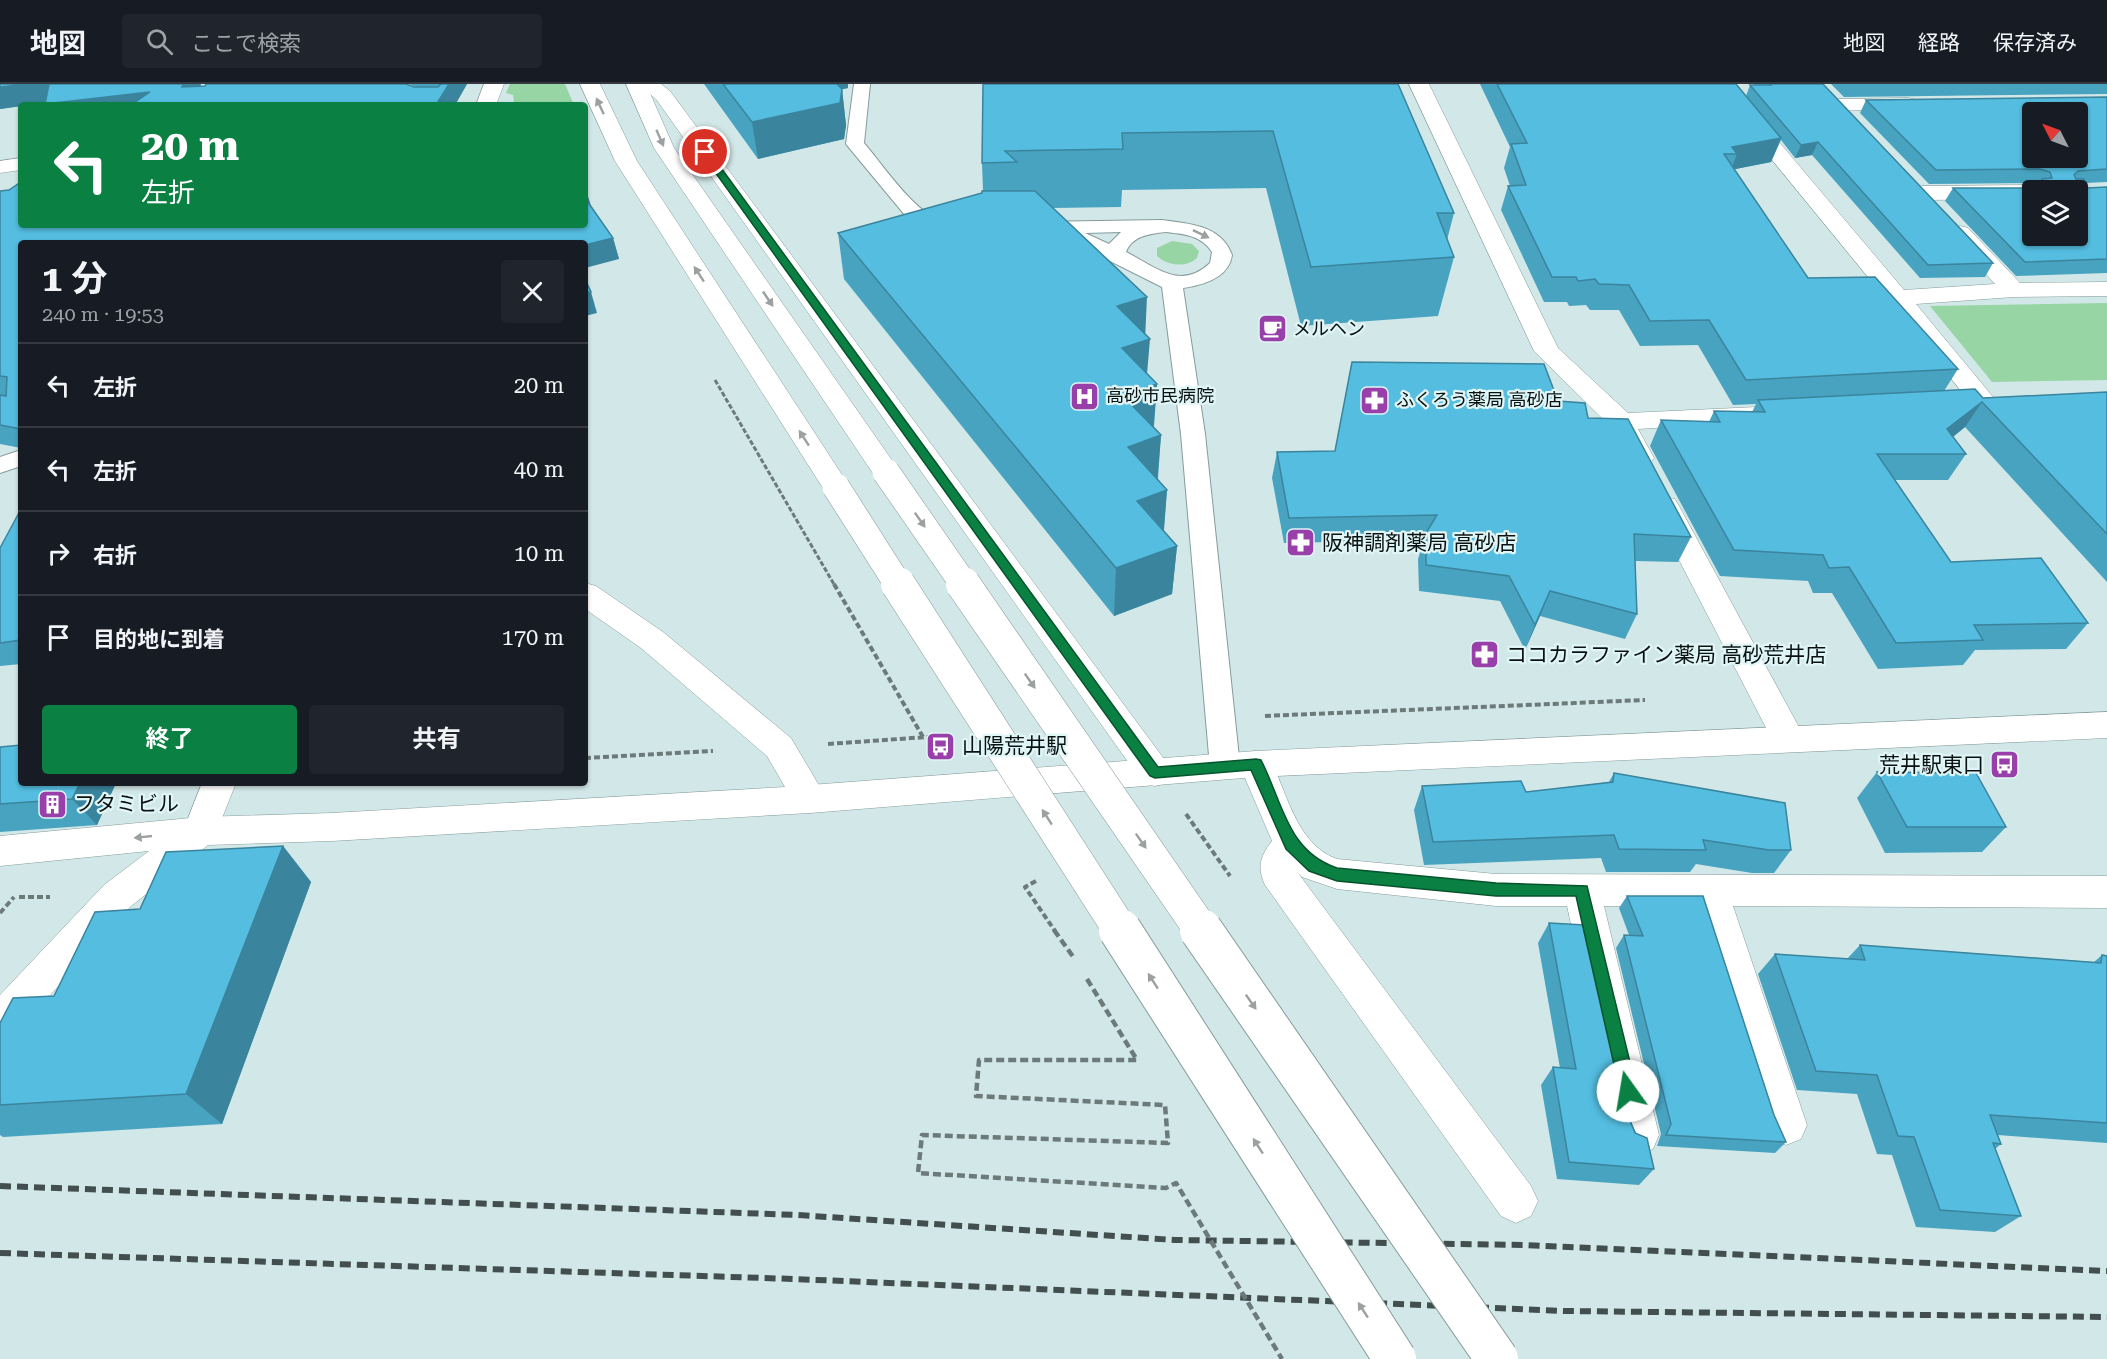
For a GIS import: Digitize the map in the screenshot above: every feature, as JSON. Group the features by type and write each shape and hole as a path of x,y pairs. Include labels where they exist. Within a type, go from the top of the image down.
{"street":[{"path":"487,102 494,84"},
{"path":"590,84 626,161 1395,1359"},
{"path":"636,84 664,148 1497,1359"},
{"path":"648,84 663,95 1155,772"},
{"path":"1419,84 1547,351 1621,422 1788,738"},
{"path":"1720,84 1898,298 1996,403 1949,405"},
{"path":"1861,129 1832,98 1932,104"},
{"path":"0,167 18,164"},
{"path":"1907,177 2014,290"},
{"path":"1922,193 2022,192"},
{"path":"1898,298 2014,290 2107,289"},
{"path":"1621,422 1785,414"},
{"path":"588,596 652,640 779,747 810,799"},
{"path":"0,851 201,831 332,827 810,799 1241,766 1788,738 2107,725"},
{"path":"1241,766 1291,845 1315,866 1337,874 1496,890 2107,892"},
{"path":"0,1022 117,896 201,831 218,786"},
{"path":"1291,845 1281,853 1276,864 1278,874 1516,1201"},
{"path":"1582,890 1638,1135"},
{"path":"1709,890 1786,1125"}],"lane":[{"path":"862,84 855,144 923,222 944,230 968,229"},
{"path":"1015,229 1058,228 1162,226 1188,228 1212,239 1222,251 1222,260 1207,276 1172,284 1058,228"},
{"path":"1115,255 1115,249 1126,237 1162,226"},
{"path":"1172,284 1241,766"},
{"path":"0,465 18,459"}],"path":[{"path":"710,370 923,737"},
{"path":"588,758 946,736"},
{"path":"0,913 14,897"},
{"path":"1074,958 1080,967"},
{"path":"1086,976 1137,1060 979,1060 976,1096 1165,1105 1168,1143 922,1136 918,1173 1166,1188 1176,1183 1282,1359"}],"green space":[{"path":"510,84 565,84 573,102 514,102 513,95 506,93"},
{"path":"1172,241 1192,244 1199,251 1197,258 1188,263 1172,264 1157,256 1157,248"},
{"path":"2107,303 2107,380 1992,382 1930,306"}],"building":[{"path":"0,84 28,84 0,87"},
{"path":"49,84 183,84 182,87 205,86 206,84 406,84 414,87 438,87 439,84 449,84 438,102 135,102 150,92 45,102"},
{"path":"723,84 837,84 842,89 840,103 752,122"},
{"path":"983,84 1398,84 1454,213 1437,213 1454,257 1311,267 1273,131 1122,133 1123,149 1005,151 1017,162 982,163"},
{"path":"1497,84 1736,84 1781,138 1732,147 1737,154 1724,154 1808,278 1875,277 1958,369 1746,380 1709,320 1650,321 1629,285 1599,284 1595,279 1578,281 1576,277 1552,277 1508,186 1526,185 1511,144 1527,143"},
{"path":"1823,84 1993,263 1928,265 1818,142 1801,145 1750,85"},
{"path":"2107,97 2107,169 2078,171 2074,175 2076,179 2084,180 2042,180 2052,178 2050,172 2040,169 1936,170 1866,100"},
{"path":"18,184 18,228 588,228 588,202 613,238 588,244 588,240 18,240 18,428 0,425 0,395 6,396 7,377 0,376 0,191 9,190"},
{"path":"2107,187 2107,259 2025,262 1953,188 2022,188 2022,246 2088,246 2088,188"},
{"path":"982,191 1035,191 1147,297 1117,306 1150,339 1122,348 1157,384 1123,396 1161,435 1128,447 1167,490 1137,501 1177,546 1116,568 838,233 982,193"},
{"path":"1352,362 1544,364 1558,401 1585,403 1588,418 1628,419 1691,537 1634,534 1637,614 1550,591 1535,625 1509,576 1426,565 1426,533 1437,515 1289,518 1277,452 1335,451"},
{"path":"1975,389 1983,398 2107,392 2107,534 1982,402 1947,429 1966,454 1877,454 1951,562 2041,558 2088,623 1974,625 1983,640 1896,643 1849,567 1829,568 1823,555 1734,550 1661,420 1720,422 1714,411 1765,412 1758,400"},
{"path":"18,515 18,640 0,643 0,548"},
{"path":"18,745 18,786 78,786 72,799 0,804 0,747"},
{"path":"1877,772 1976,773 2006,827 1907,827"},
{"path":"1614,773 1785,803 1791,850 1769,850 1703,840 1706,850 1619,849 1614,835 1433,842 1422,786 1521,781 1526,792 1613,782"},
{"path":"283,846 186,1094 0,1105 0,1023 13,998 54,996 95,912 140,909 166,852"},
{"path":"1627,896 1703,896 1774,1115 1786,1142 1666,1135 1671,1124 1624,935 1643,936"},
{"path":"1549,923 1585,925 1629,1118 1635,1133 1647,1138 1654,1169 1569,1162 1553,1067 1576,1069"},
{"path":"1860,945 2101,963 2102,955 2107,956 2107,1123 1990,1115 2001,1144 1993,1143 2021,1216 1940,1210 1914,1137 1898,1136 1877,1075 1816,1071 1775,954 1865,960"}],"railway":[{"path":"0,1186 798,1215 1175,1240 1524,1245 2107,1271"},
{"path":"0,1253 794,1279 1565,1311 2107,1317"}],"place":[{"name":"メルヘン","path":"1272,329"},
{"name":"高砂市民病院","path":"1085,396"},
{"name":"ふくろう薬局 高砂店","path":"1375,400"},
{"name":"阪神調剤薬局 高砂店","path":"1301,543"},
{"name":"ココカラファイン薬局 高砂荒井店","path":"1485,655"},
{"name":"山陽荒井駅","path":"941,746"},
{"name":"荒井駅東口","path":"2005,765"},
{"name":"フタミビル","path":"53,804"}],"route":[{"path":"705,152 1155,772 1256,764 1291,845 1303,858 1315,866 1337,874 1496,890 1582,890 1628,1091"}]}
